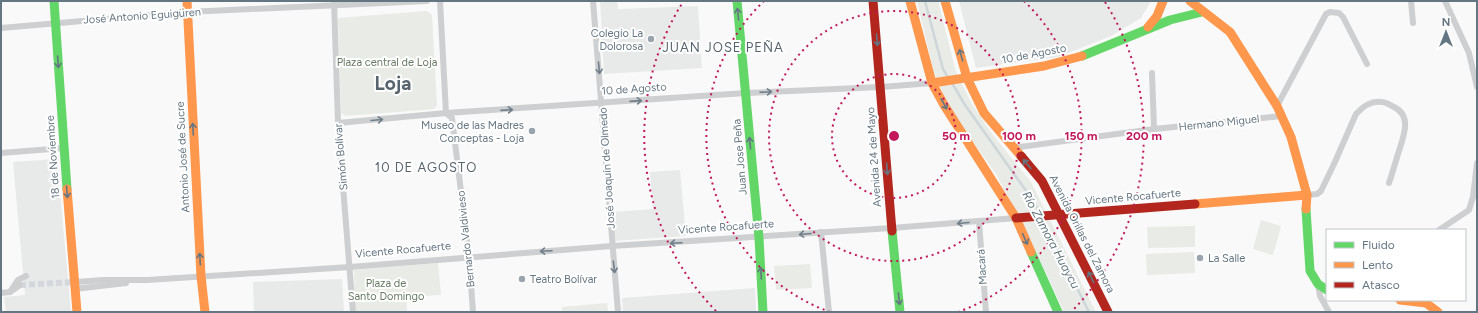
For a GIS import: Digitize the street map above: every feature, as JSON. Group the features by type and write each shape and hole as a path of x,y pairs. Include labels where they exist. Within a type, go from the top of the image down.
{"street":[{"name":"18 de Noviembre","path":"54,1 77,312"},
{"name":"Antonio José de Sucre","path":"187,1 204,312"},
{"name":"José Antonio Eguigüren","path":"1,28 187,12 334,3 427,1"},
{"name":"Bernardo Valdivieso","path":"440,1 446,114 452,118 469,257 473,312"},
{"name":"José Joaquín de Olmedo","path":"593,1 618,312"},
{"name":"Juan Jose Peña","path":"737,1 759,238 763,312"},
{"name":"Avenida 24 de Mayo","path":"873,1 900,312"},
{"path":"910,1 932,83 944,105 1016,218 1058,312"},
{"name":"Avenida Orillas del Zamora","path":"945,1 967,78 984,112 1042,181 1108,312"},
{"name":"10 de Agosto","path":"1147,28 1157,16 1163,1"},
{"path":"1190,1 1202,12 1230,32 1236,40 1277,106 1291,136 1307,194 1306,213 1310,271 1318,284 1320,296 1329,312"},
{"path":"1411,1 1413,22"},
{"path":"1445,1 1469,53 1477,87"},
{"name":"Simón Bolívar","path":"334,3 338,123 353,312"},
{"name":"10 de Agosto","path":"338,123 746,93 881,87 932,83 1064,62 1097,51 1147,28 1177,17 1202,12"},
{"path":"1277,106 1326,14 1330,12 1339,13 1343,17 1367,64"},
{"path":"1152,73 1154,129"},
{"path":"1307,194 1317,194 1321,191 1356,114 1361,108 1370,102 1376,101 1385,102 1398,109 1404,116 1406,125 1389,184"},
{"name":"Hermano Miguel","path":"1013,148 1154,129 1282,116"},
{"path":"1,153 64,148"},
{"path":"1440,229 1469,210 1473,197 1477,165"},
{"name":"Vicente Rocafuerte","path":"76,285 350,267 612,246 759,238 821,232 979,222 1307,194"},
{"name":"Macará","path":"979,222 986,312"},
{"path":"821,232 829,312"},
{"path":"10,292 18,280 26,276"},
{"path":"1318,284 1326,289"},
{"path":"1,293 10,292 20,285"},
{"path":"1409,301 1426,303 1438,312"}],"shaded area":[{"name":"Colegio La Dolorosa","path":"600,1 617,1 618,9 698,6 702,68 604,74"},
{"path":"959,1 1151,1 1141,18 1111,36 1058,57 976,68"},
{"path":"57,159 71,312 6,312 4,297 25,295 13,162"},
{"path":"680,170 686,236 614,241 612,212 653,209 650,172"},
{"path":"342,279 344,312 254,312 253,282"},
{"path":"755,288 756,312 623,312 622,298"}],"green space":[{"path":"917,1 938,1 956,72 972,104 993,135 1031,182 1096,312 1064,312 1039,258 996,174 951,111 934,73"},
{"name":"Plaza central de Loja","path":"427,11 432,15 437,106 434,109 346,116 341,113 338,18"},
{"path":"1261,220 1281,226 1273,255 1253,249"},
{"path":"1195,226 1195,247 1148,248 1147,227"},
{"path":"1194,252 1195,273 1147,275 1146,254"},
{"name":"Plaza de Santo Domingo","path":"438,263 441,295 407,297 407,312 355,312 354,270"},
{"path":"810,264 812,288 776,290 774,266"},
{"path":"607,303 608,312 562,312 562,307"}],"waterway":[{"name":"Río Zamora Huaycu","path":"925,1 943,69 949,79"},
{"name":"Río Zamora Huaycu","path":"952,83 965,105 1034,202 1089,312"}],"tunnel":[{"path":"20,285 76,282"}],"traffic: fast":[{"path":"54,1 67,189"},
{"path":"737,1 759,238 763,312"},
{"path":"1082,56 1170,20 1202,12"},
{"path":"1306,209 1310,271 1318,284 1326,289"},
{"path":"892,231 900,312"},
{"path":"1031,252 1058,312"}],"traffic: slow":[{"path":"187,1 201,276 205,312"},
{"path":"910,1 932,83 944,105 1016,218 1031,252"},
{"path":"945,1 967,78 984,113 1021,156"},
{"path":"1148,27 1157,16 1163,1"},
{"path":"1190,1 1230,32 1277,106 1291,137 1307,195 1306,209"},
{"path":"932,83 1044,66 1082,56"},
{"path":"67,189 77,312"},
{"path":"1195,204 1307,195"},
{"path":"1409,301 1426,303 1438,312"}],"traffic: jam":[{"path":"873,1 892,231"},
{"path":"1021,156 1042,181 1108,312"},
{"path":"1016,218 1195,204"}],"place":[{"name":"Colegio La Dolorosa","path":"651,39"},
{"name":"Museo de las Madres Conceptas - Loja","path":"532,131"},
{"name":"La Salle","path":"1200,258"},
{"name":"Teatro Bolívar","path":"522,279"}],"district":[{"name":"JUAN JOSE PEÑA","path":"723,47"},
{"name":"Loja","path":"393,83"},
{"name":"10 DE AGOSTO","path":"426,167"}]}
